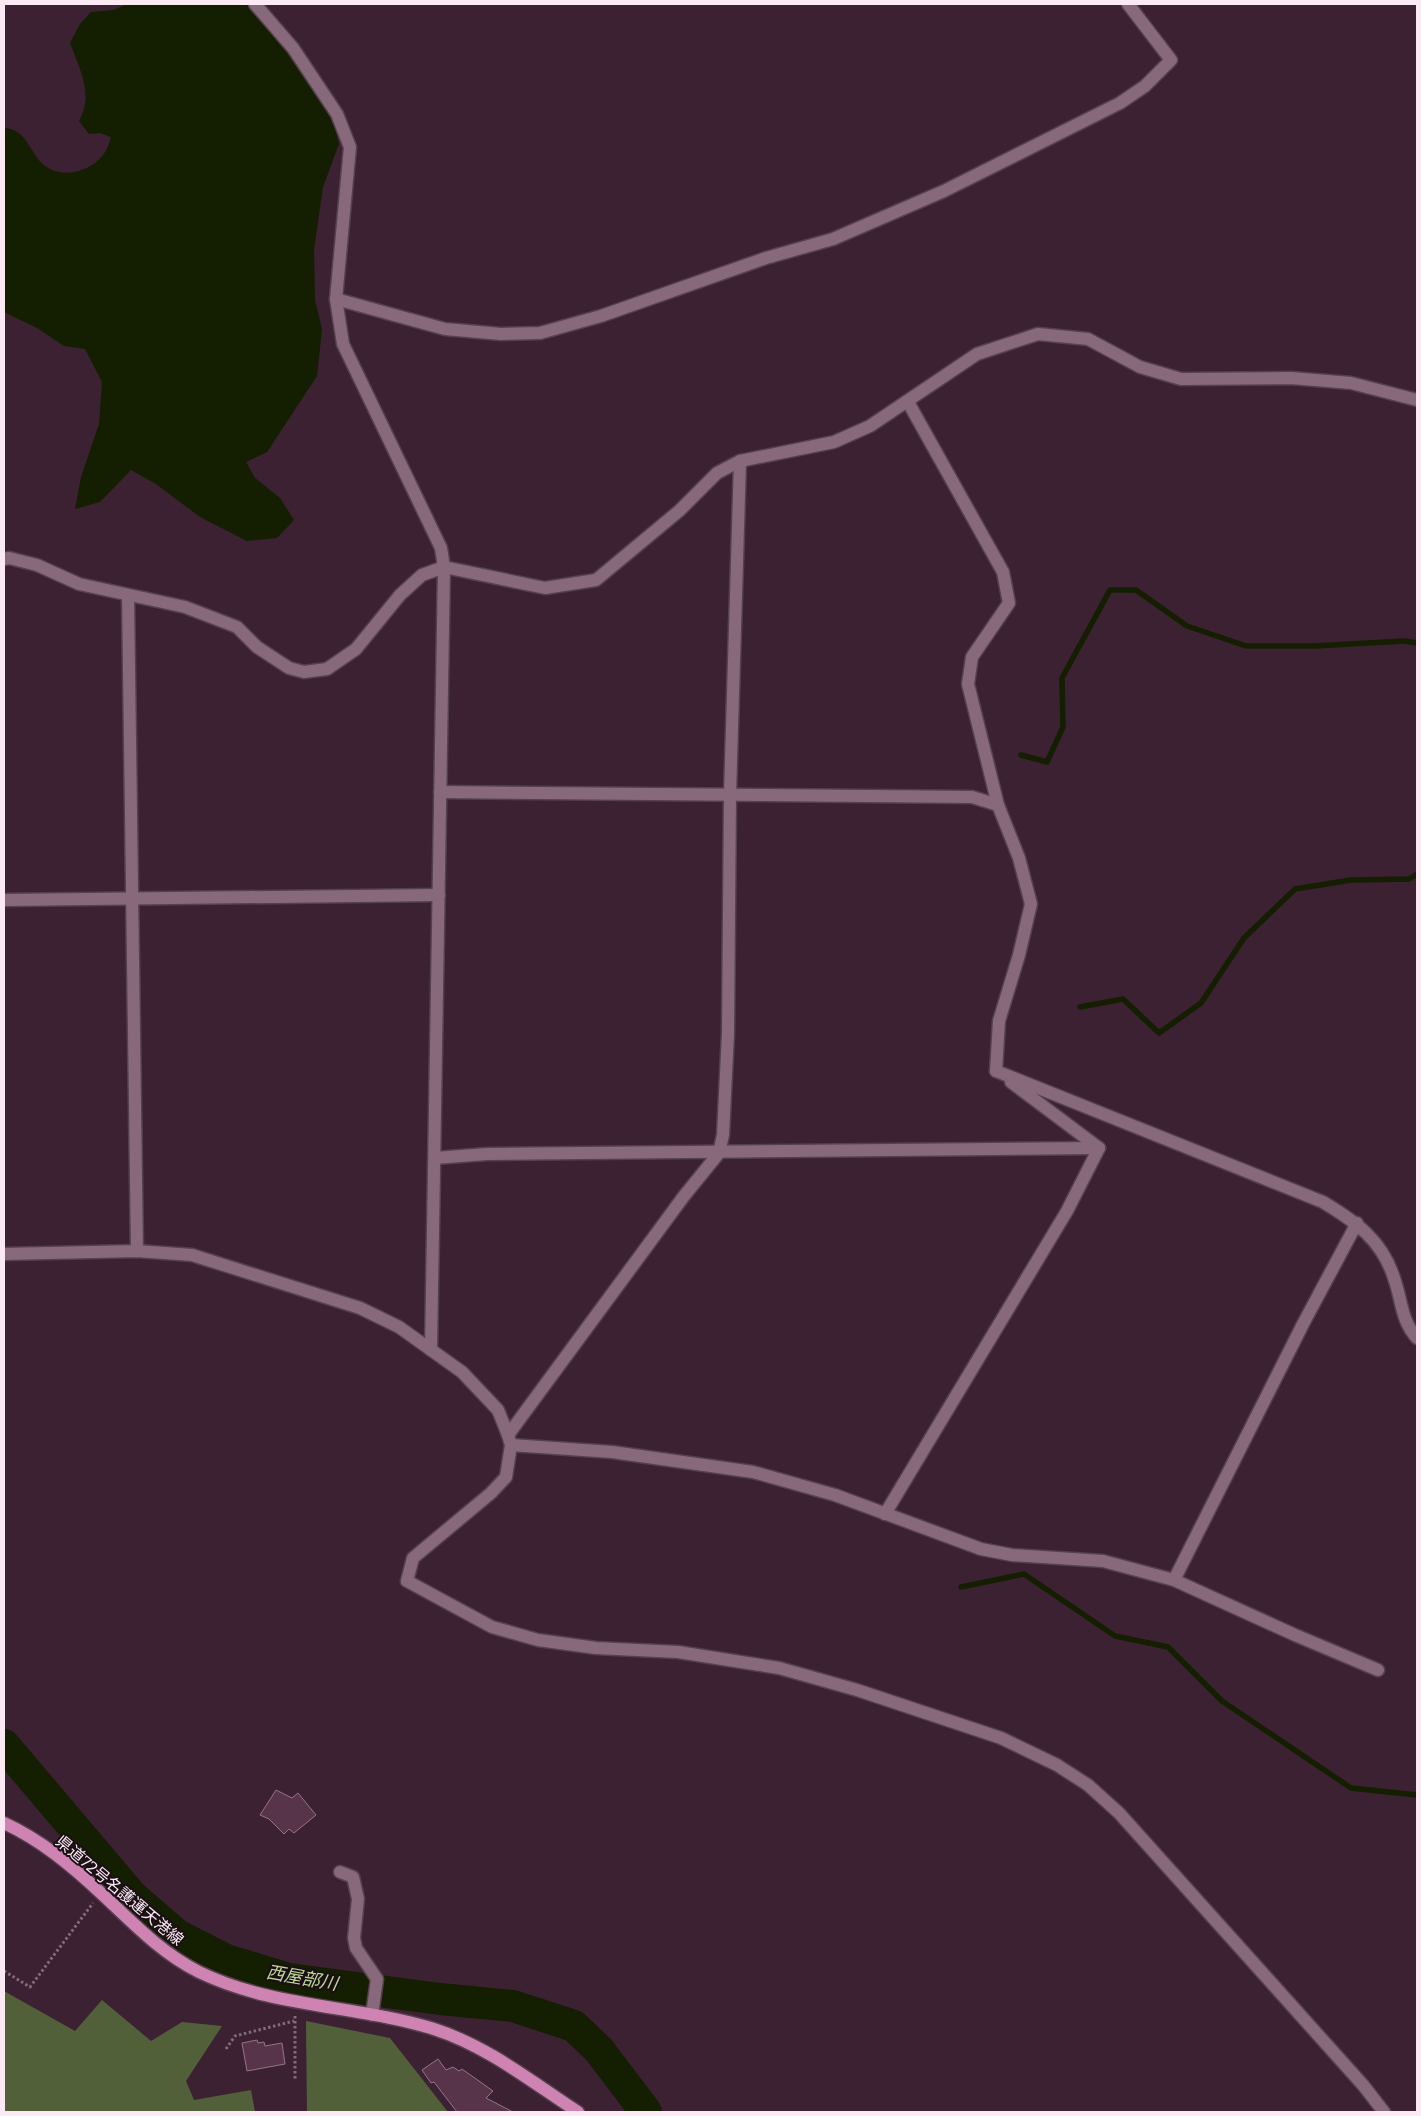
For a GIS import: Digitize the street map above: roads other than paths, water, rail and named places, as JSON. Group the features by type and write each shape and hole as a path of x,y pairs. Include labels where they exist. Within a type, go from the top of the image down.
{"main road":[{"name":"県道72号名護運天港線","path":"4,1823 29,1835 66,1862 147,1936 174,1958 199,1972 264,1996 296,2003 372,2010 435,2030 486,2051 578,2112"}],"street":[{"path":"255,4 293,48 337,114 350,147 336,299 343,344 441,548 444,566 431,1350"},
{"path":"336,299 445,329 501,334 540,333 601,316 766,258 833,239 944,191 1120,104 1144,86 1171,60 1128,4"},
{"path":"4,559 9,558 37,565 79,584 185,606 237,627 257,648 289,668 304,672 327,669 356,649 400,595 422,575 444,566 545,588 596,580 679,511 717,473 740,461 834,442 870,426 908,402 950,370 977,354 1038,334 1088,339 1140,367 1181,380 1291,378 1351,383 1417,400"},
{"path":"908,402 1003,572 1009,603 972,656 968,684 975,720 998,805 1019,858 1031,904 1019,955 999,1021 996,1071"},
{"path":"510,1440 684,1196 719,1153 723,1135 728,1033 730,795 740,461"},
{"path":"128,595 137,1250"},
{"path":"440,792 972,798 998,805"},
{"path":"4,900 439,895"},
{"path":"996,1071 1099,1148"},
{"path":"996,1071 1323,1202 1357,1223 1386,1258 1394,1278 1407,1327 1417,1338"},
{"path":"435,1158 487,1154 1099,1148"},
{"path":"885,1514 1067,1211 1099,1148"},
{"path":"1174,1580 1357,1223"},
{"path":"4,1254 137,1250 192,1255 360,1308 399,1328 462,1372 498,1410 510,1440 506,1477 491,1493 413,1558 407,1581 492,1627 538,1640 596,1648 678,1652 779,1668 857,1690 1000,1738 1057,1765 1088,1785 1120,1813 1363,2085 1384,2112"},
{"path":"510,1440 753,1472 835,1495 981,1549 1012,1555 1103,1561 1174,1580 1378,1670"},
{"path":"340,1872 353,1877 358,1899 354,1938 356,1948 377,1978 372,2010"}],"waterway":[{"path":"1021,755 1047,762 1063,727 1062,678 1110,590 1136,590 1187,626 1246,646 1314,646 1404,641 1417,643"},
{"path":"1080,1007 1123,999 1159,1033 1201,1003 1244,938 1295,889 1351,880 1409,879 1417,874"},
{"path":"961,1587 1024,1574 1115,1636 1168,1647 1222,1701 1351,1788 1417,1795"},
{"name":"西屋部川","path":"4,1745 132,1896 177,1935 226,1960 289,1979 440,1999 513,2006 574,2026 599,2050 646,2112"}]}
